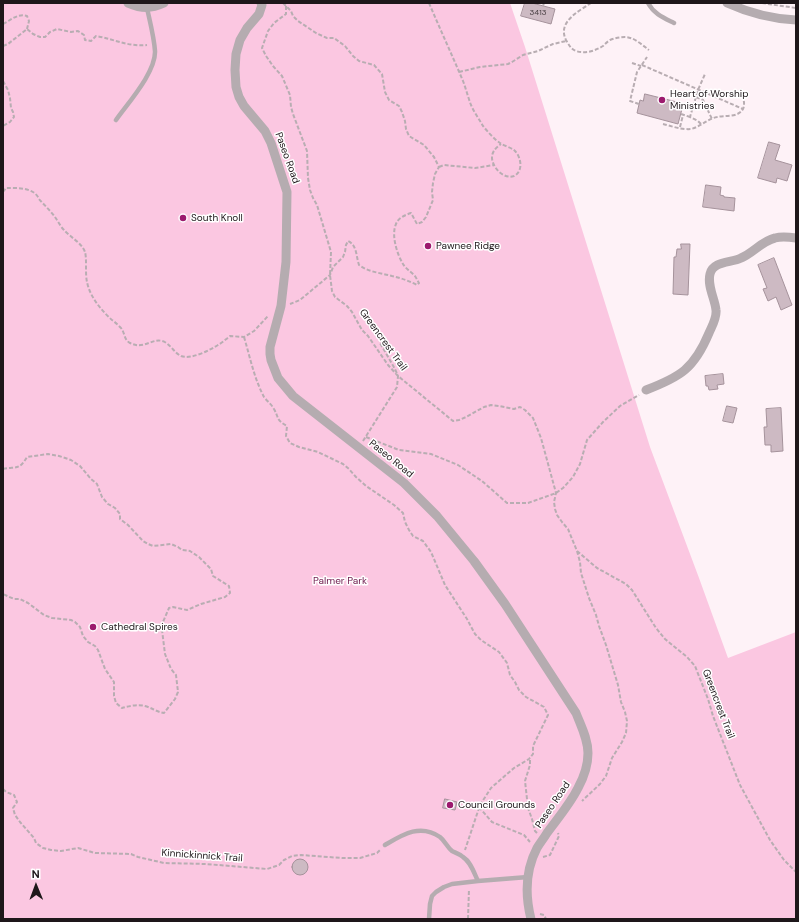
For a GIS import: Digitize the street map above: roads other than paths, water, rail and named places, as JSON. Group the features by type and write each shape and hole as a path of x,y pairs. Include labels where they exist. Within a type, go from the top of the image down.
{"street":[{"path":"128,3 137,7 147,8 164,3"},
{"name":"Paseo Road","path":"262,3 259,14 247,28 240,40 236,54 235,70 236,87 239,97 244,106 265,131 272,143 287,192 286,262 281,306 270,347 271,360 278,378 293,396 404,484 437,516 474,560 509,611 576,713 587,742 587,769 584,776 574,795 540,844 532,859 528,877 527,896 531,919"},
{"path":"727,3 772,18 796,20"},
{"path":"646,390 673,379 695,360 716,316 716,307 710,278 710,274 714,267 721,263 741,258 770,239 780,237 796,238"}],"lane":[{"path":"648,3 659,16 674,24"},
{"path":"116,120 144,81 151,70 154,61 154,44 147,8"},
{"path":"385,845 401,835 411,831 427,831 437,835 453,851 463,856 469,863 478,881"},
{"path":"429,919 432,896 436,892 452,884 528,877"}],"place":[{"name":"Heart of Worship Ministries","path":"662,100"},
{"name":"South Knoll","path":"183,218"},
{"name":"Pawnee Ridge","path":"428,246"},
{"name":"Cathedral Spires","path":"93,627"},
{"name":"Council Grounds","path":"450,805"}],"park label":[{"name":"Palmer Park","path":"340,581"}]}
